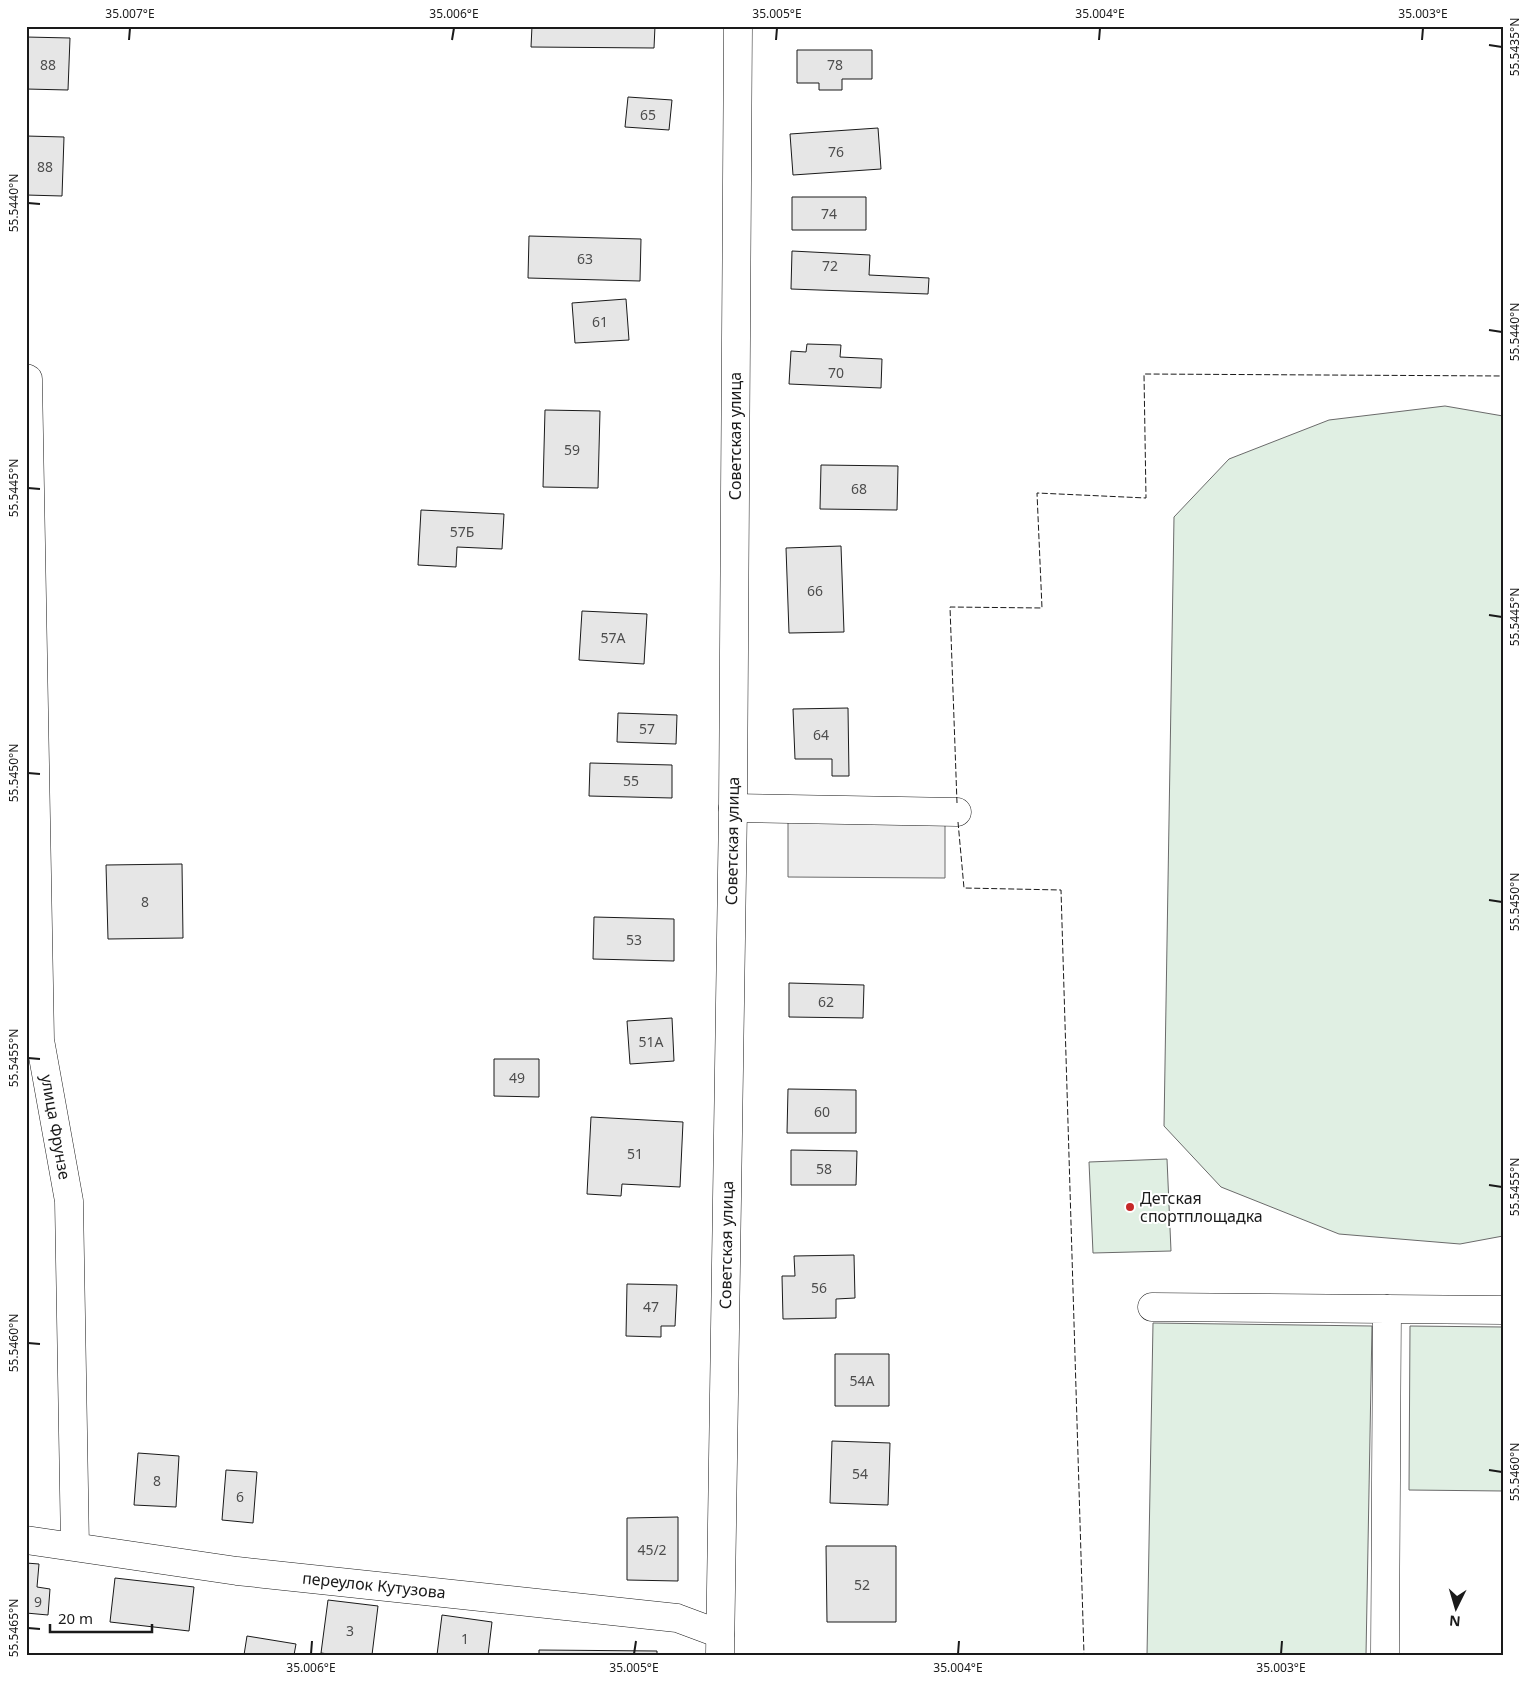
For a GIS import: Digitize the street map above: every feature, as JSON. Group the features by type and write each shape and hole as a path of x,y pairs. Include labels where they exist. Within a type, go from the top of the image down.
{"street":[{"name":"Советская улица","path":"720,1644 733,808 738,26"},
{"name":"улица Фрунзе","path":"26,378 28,379 40,1040 69,1201 75,1547"},
{"path":"733,808 957,812"},
{"path":"1152,1307 1503,1310"},
{"path":"1385,1655 1387,1309"},
{"name":"переулок Кутузова","path":"26,1540 237,1571 677,1618 720,1644"}],"green space":[{"path":"1445,406 1503,416 1503,1236 1460,1244 1339,1234 1221,1187 1164,1126 1174,517 1229,459 1329,420"},
{"name":"Детская спортплощадка","path":"1167,1159 1171,1251 1093,1253 1089,1162"},
{"path":"1153,1323 1372,1326 1366,1655 1147,1655"},
{"path":"1410,1326 1503,1327 1503,1491 1409,1490"}],"shaded area":[{"path":"788,817 945,818 945,878 788,877"}],"building":[{"path":"532,26 655,26 654,48 531,47"},
{"path":"26,37 70,38 68,90 26,89"},
{"path":"797,50 872,50 872,79 842,79 842,90 819,90 819,83 797,83"},
{"path":"628,97 672,100 669,130 625,127"},
{"path":"878,128 881,169 793,175 790,134"},
{"path":"26,136 64,137 62,196 26,195"},
{"path":"792,197 866,197 866,230 792,230"},
{"path":"529,236 641,239 640,281 528,278"},
{"path":"792,251 870,255 869,275 929,278 928,294 791,289"},
{"path":"626,299 629,340 575,343 572,303"},
{"path":"807,344 841,345 840,357 882,359 881,388 789,384 791,351 806,352"},
{"path":"545,410 600,411 598,488 543,487"},
{"path":"821,465 898,466 897,510 820,509"},
{"path":"421,510 504,514 502,549 457,547 456,567 418,565"},
{"path":"841,546 844,632 789,633 786,548"},
{"path":"582,611 647,614 644,664 579,660"},
{"path":"848,708 849,776 832,776 832,759 795,759 793,709"},
{"path":"618,713 677,715 676,744 617,742"},
{"path":"590,763 672,765 672,798 589,796"},
{"path":"182,864 183,938 108,939 106,865"},
{"path":"594,917 674,919 674,961 593,959"},
{"path":"789,983 864,985 863,1018 789,1017"},
{"path":"672,1018 674,1061 630,1064 627,1021"},
{"path":"494,1059 539,1059 539,1097 494,1096"},
{"path":"788,1089 856,1090 856,1133 787,1133"},
{"path":"591,1117 683,1122 680,1187 622,1184 621,1196 587,1194"},
{"path":"791,1150 857,1151 856,1185 791,1185"},
{"path":"854,1255 855,1298 836,1299 836,1318 783,1319 782,1276 795,1276 794,1256"},
{"path":"627,1284 677,1285 675,1326 661,1326 661,1337 626,1336"},
{"path":"835,1354 889,1354 889,1406 835,1406"},
{"path":"832,1441 890,1443 888,1505 830,1503"},
{"path":"138,1453 179,1456 176,1507 134,1505"},
{"path":"226,1470 257,1472 253,1523 222,1520"},
{"path":"678,1517 678,1581 627,1580 627,1518"},
{"path":"826,1546 896,1546 896,1622 827,1622"},
{"path":"26,1563 39,1564 37,1587 50,1589 48,1615 26,1613"},
{"path":"115,1578 194,1587 189,1631 110,1622"},
{"path":"328,1600 378,1606 372,1655 321,1653"},
{"path":"442,1615 492,1622 488,1655 437,1655"},
{"path":"247,1636 296,1644 294,1655 244,1655"},
{"path":"539,1650 657,1651 657,1655 539,1655"}],"fence":[{"path":"957,803 950,607 1042,608 1037,493 1146,498 1144,374 1503,376"},
{"path":"958,822 964,888 1061,890 1084,1655"}],"place":[{"name":"Детская спортплощадка","path":"1130,1207"}]}
